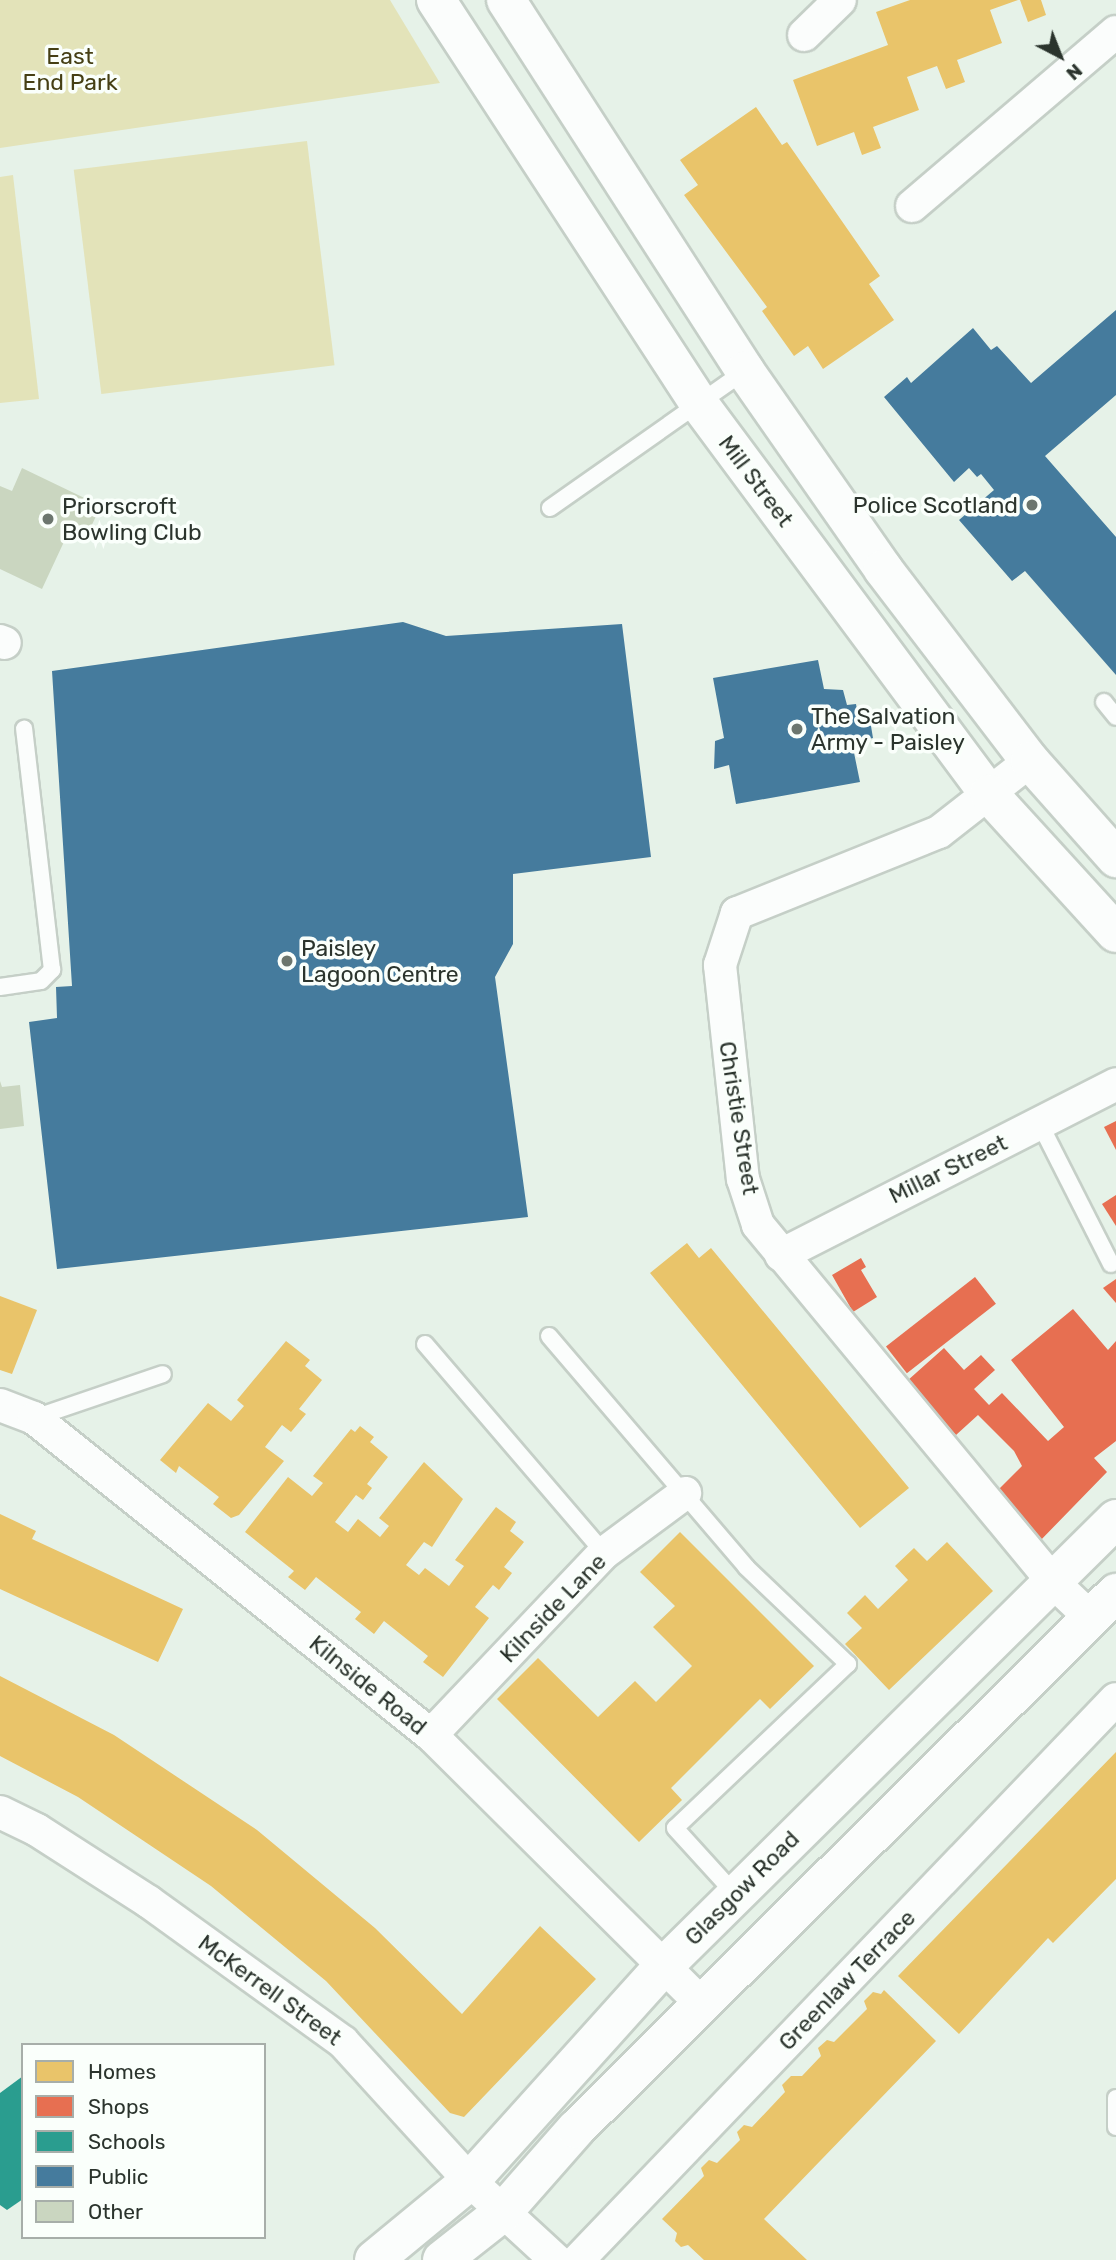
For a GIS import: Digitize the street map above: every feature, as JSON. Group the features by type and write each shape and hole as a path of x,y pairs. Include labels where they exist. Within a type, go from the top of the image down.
{"main road":[{"name":"Mill Street","path":"436,0 700,405 989,794 1105,922 1116,955"},
{"path":"506,0 745,371 883,569 1030,761 1112,847"},
{"path":"485,77 534,42"},
{"name":"Glasgow Road","path":"373,2260 470,2181 663,1967 734,1894 1116,1519"},
{"path":"442,2260 503,2212 576,2129 703,2005 937,1767 1104,1606"}],"street":[{"path":"804,35 840,0"},
{"path":"912,206 1116,32"},
{"name":"Christie Street","path":"1030,761 939,832 737,913 720,965 730,1085 743,1178 758,1224 1053,1582 1104,1606"},
{"name":"Millar Street","path":"781,1255 1116,1084"},
{"name":"Kilnside Road","path":"0,1405 34,1418 431,1735 703,2005"},
{"name":"Kilnside Lane","path":"431,1735 604,1553 685,1493"},
{"name":"Greenlaw Terrace","path":"578,2260 1116,1699"},
{"name":"McKerrell Street","path":"0,1812 37,1830 149,1902 343,2042 470,2181 556,2260"}],"lane":[{"path":"551,508 745,371"},
{"path":"1104,702 1116,717"},
{"path":"0,987 41,981 52,970 24,729"},
{"path":"1040,1124 1111,1264"},
{"path":"549,1336 746,1567 848,1664 675,1828 734,1894"},
{"path":"425,1344 604,1553"},
{"path":"34,1418 163,1374"},
{"path":"1116,2098 1116,2127"}],"green space":[{"name":"East End Park","path":"0,0 390,0 440,83 0,148"},
{"path":"307,141 335,365 101,394 74,170"},
{"path":"13,175 39,399 0,403 0,177"}],"building: Homes":[{"path":"910,0 1018,0 990,10 1002,43 957,60 965,82 946,89 937,66 907,77 919,110 873,127 881,148 862,155 854,132 817,146 793,80 888,45 876,12"},
{"path":"1020,0 1041,0 1046,15 1028,22"},
{"path":"756,107 782,145 787,142 880,276 869,284 894,320 823,369 808,346 794,356 762,311 767,307 684,195 698,185 680,160"},
{"path":"687,1243 699,1258 711,1248 909,1488 860,1528 650,1273"},
{"path":"0,1296 37,1310 12,1374 0,1370"},
{"path":"286,1341 310,1360 305,1366 322,1380 299,1409 306,1414 291,1432 282,1425 265,1447 284,1461 239,1515 231,1518 213,1504 219,1497 179,1466 176,1473 160,1460 208,1403 231,1421 244,1406 237,1400"},
{"path":"360,1426 374,1437 370,1442 388,1457 367,1484 372,1488 363,1500 356,1495 335,1522 348,1532 358,1519 380,1537 389,1526 379,1518 424,1462 463,1499 432,1547 424,1542 406,1565 419,1575 425,1568 449,1586 464,1566 455,1560 496,1507 516,1522 510,1531 524,1542 504,1567 512,1573 499,1590 493,1585 475,1607 489,1618 443,1677 423,1662 428,1656 384,1621 374,1634 355,1619 361,1612 316,1577 305,1590 288,1577 294,1571 245,1532 288,1477 312,1496 323,1483 313,1476 351,1429 355,1432"},
{"path":"0,1514 36,1531 32,1539 183,1609 158,1662 0,1589"},
{"path":"680,1532 814,1666 770,1709 760,1699 671,1788 682,1800 639,1842 497,1699 538,1658 598,1717 635,1681 656,1702 692,1666 653,1627 675,1606 640,1572"},
{"path":"947,1542 993,1591 889,1690 845,1644 862,1628 847,1613 865,1595 878,1609 908,1580 895,1566 914,1548 927,1561"},
{"path":"0,1676 114,1735 257,1830 375,1928 462,2014 540,1926 596,1979 464,2117 450,2113 326,1981 211,1886 78,1797 0,1756"},
{"path":"1116,1752 1116,1879 1053,1943 1048,1938 959,2034 898,1976"},
{"path":"884,1990 936,2041 764,2219 807,2260 704,2260 688,2245 681,2247 675,2241 677,2233 662,2219 704,2176 701,2168 709,2160 717,2163 740,2140 737,2132 744,2125 752,2127 785,2092 782,2085 791,2076 802,2076 821,2056 818,2048 827,2040 834,2042 867,2009 864,2001 873,1992 881,1994"}],"building: Shops":[{"path":"1116,1121 1116,1150 1104,1127"},
{"path":"1116,1195 1116,1226 1102,1204"},
{"path":"861,1258 866,1267 861,1270 877,1297 853,1312 832,1275"},
{"path":"975,1277 996,1304 907,1373 886,1347"},
{"path":"1116,1279 1116,1303 1103,1288"},
{"path":"1073,1309 1108,1350 1116,1341 1116,1441 1094,1458 1107,1472 1037,1544 995,1493 1022,1466 1014,1451 978,1415 956,1435 907,1381 944,1348 964,1370 981,1355 995,1370 974,1389 989,1405 1002,1393 1048,1441 1064,1427 1011,1360"}],"building: Schools":[{"path":"21,2077 21,2200 7,2210 0,2205 0,2093"}],"building: Public":[{"name":"Police Scotland","path":"1116,310 1116,395 1045,456 1116,537 1116,675 1025,571 1012,581 959,520 994,490 981,474 977,477 969,468 954,482 884,397 907,377 911,383 973,328 991,350 997,346 1031,383"},
{"name":"Paisley Lagoon Centre","path":"403,622 446,636 622,624 651,857 513,874 513,944 495,977 528,1217 57,1269 29,1022 57,1018 56,987 72,986 52,671"},
{"name":"The Salvation Army - Paisley","path":"818,660 824,689 843,690 847,705 856,704 859,721 870,720 873,738 852,743 860,782 736,804 729,765 714,769 715,741 724,738 713,678"}],"building: Other":[{"name":"Priorscroft Bowling Club","path":"22,468 101,506 85,539 69,531 42,589 0,569 0,486 12,491"},
{"path":"0,1081 2,1087 20,1085 24,1126 0,1129"}],"place":[{"name":"Police Scotland","path":"1032,505"},
{"name":"Priorscroft Bowling Club","path":"48,519"},
{"name":"The Salvation Army - Paisley","path":"797,729"},
{"name":"Paisley Lagoon Centre","path":"287,961"}]}
